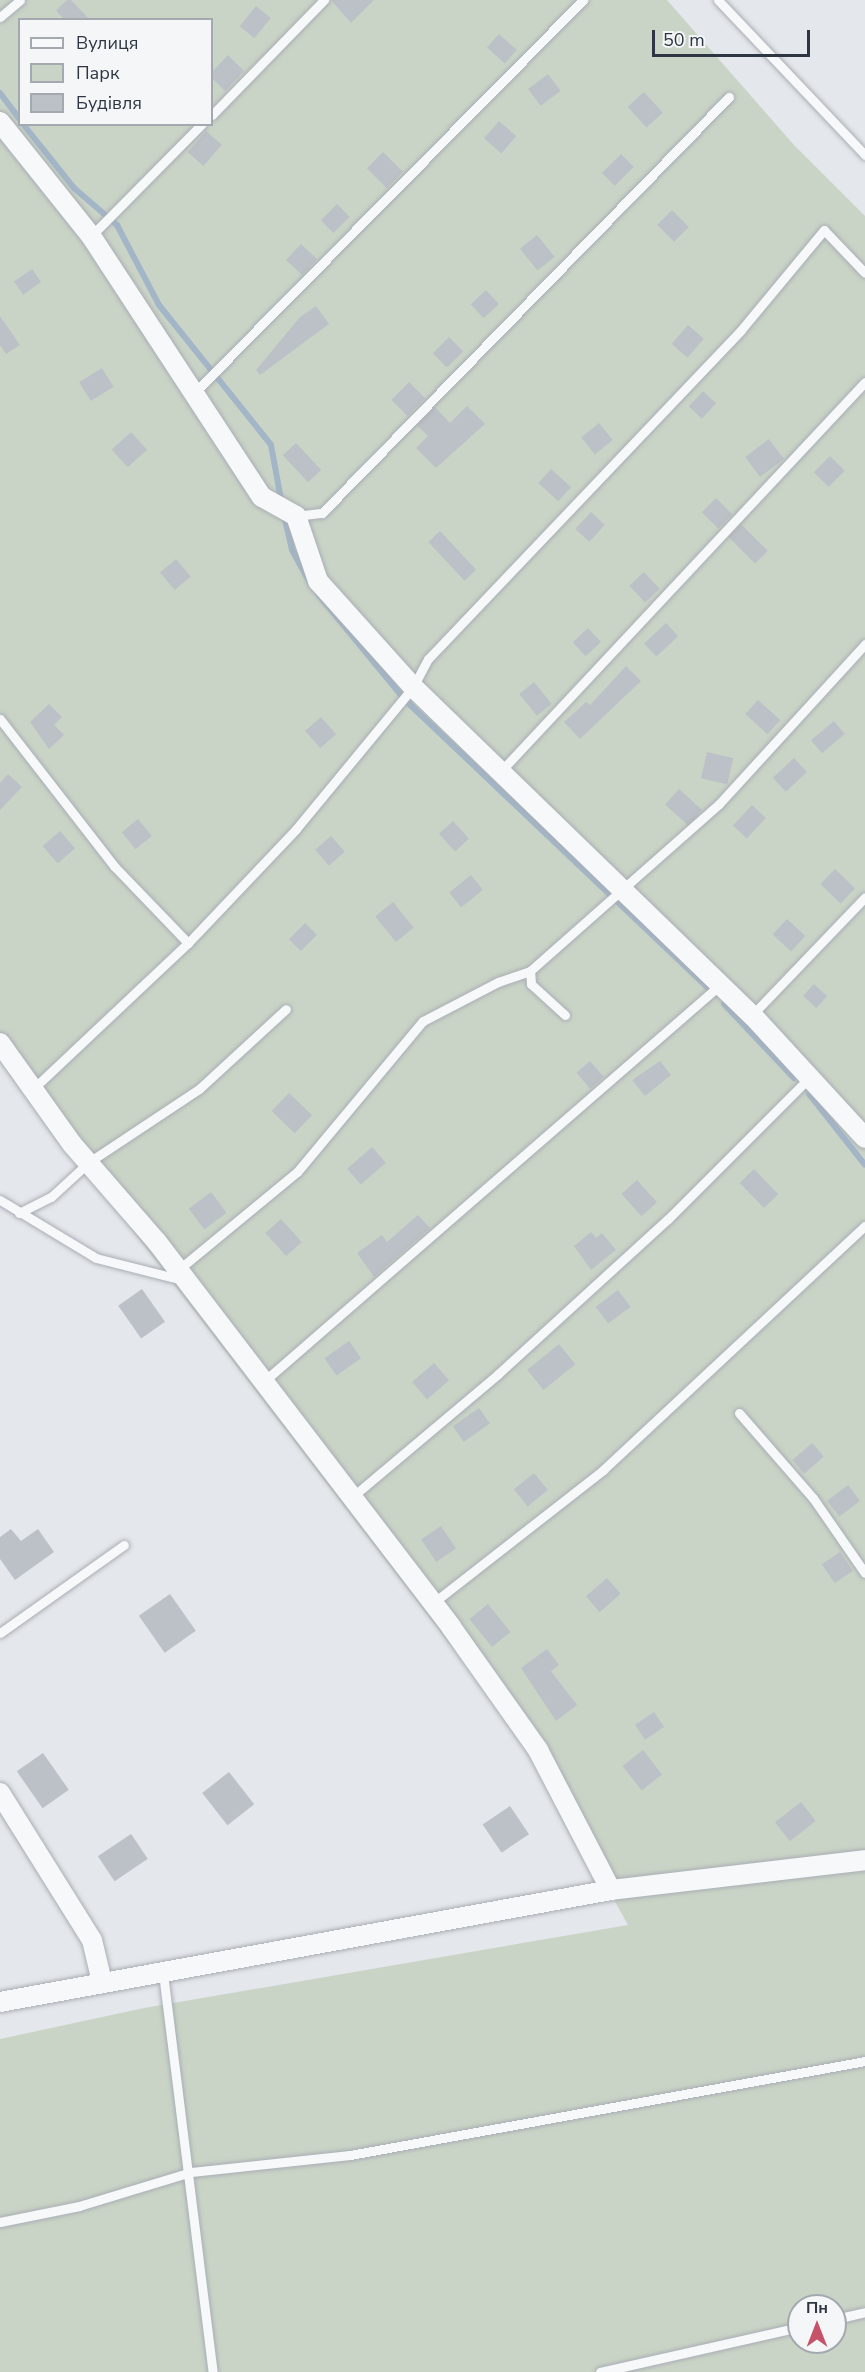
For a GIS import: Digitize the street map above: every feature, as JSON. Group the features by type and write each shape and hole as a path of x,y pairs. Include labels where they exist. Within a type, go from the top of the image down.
{"street":[{"path":"0,122 97,230 201,385 262,497 288,512 318,581 413,687 620,891 721,984 865,1138"},
{"path":"0,1043 89,1162 182,1276 433,1603 538,1750 610,1890"},
{"path":"0,1793 92,1940 102,1982"},
{"path":"0,2002 610,1890 865,1860"}],"lane":[{"path":"0,17 20,0"},
{"path":"213,114 324,0"},
{"path":"201,385 583,0"},
{"path":"718,0 865,155"},
{"path":"288,512 322,513 729,97"},
{"path":"97,230 200,126"},
{"path":"33,1089 188,943 296,829 413,687 428,659 741,330 824,230 865,273"},
{"path":"499,774 865,381"},
{"path":"0,1200 96,1258 182,1276 297,1172 423,1021 498,982 530,971 604,903 719,804 865,644"},
{"path":"0,719 114,866 188,943"},
{"path":"752,1015 865,897"},
{"path":"530,971 531,984 565,1015"},
{"path":"262,1383 721,984"},
{"path":"19,1213 51,1197 89,1162 198,1089 286,1009"},
{"path":"351,1498 498,1374 660,1227 810,1077"},
{"path":"433,1603 603,1470 865,1226"},
{"path":"739,1413 813,1498 865,1573"},
{"path":"0,1633 124,1545"},
{"path":"163,1973 190,2172 213,2372"},
{"path":"0,2222 79,2206 190,2172 350,2155 865,2061"},
{"path":"847,2316 865,2312"},
{"path":"600,2372 787,2330"}],"green space":[{"path":"0,0 667,0 794,145 865,216 865,2372 0,2372 0,2039 144,2008 628,1925 531,1750 0,1058"}],"building":[{"path":"67,0 71,0 88,18 62,18 56,10"},
{"path":"331,0 374,0 351,23"},
{"path":"256,6 271,18 254,38 240,26"},
{"path":"499,34 517,50 505,63 487,47"},
{"path":"228,55 244,71 225,91 213,79 213,71"},
{"path":"548,74 561,91 541,106 528,89"},
{"path":"644,92 663,113 646,128 628,107"},
{"path":"499,121 516,136 501,153 484,138"},
{"path":"206,131 222,145 203,166 188,152"},
{"path":"383,152 403,172 387,188 367,168"},
{"path":"621,154 634,167 615,186 602,173"},
{"path":"337,204 350,217 333,233 321,220"},
{"path":"672,210 689,227 674,242 657,225"},
{"path":"537,235 555,257 538,271 520,249"},
{"path":"301,244 317,259 302,275 286,260"},
{"path":"32,269 41,282 23,295 14,282"},
{"path":"486,290 499,304 484,318 471,304"},
{"path":"316,306 329,324 260,375 256,370 300,317"},
{"path":"0,316 20,345 6,354 0,345"},
{"path":"688,325 704,339 687,358 672,344"},
{"path":"449,337 463,351 447,367 433,353"},
{"path":"102,368 114,387 91,401 79,382"},
{"path":"409,382 425,398 408,416 391,400"},
{"path":"703,391 716,403 702,419 689,406"},
{"path":"467,406 485,424 436,468 416,448 428,436 417,425 435,407 450,423"},
{"path":"599,423 613,440 595,455 581,437"},
{"path":"131,432 147,450 128,467 112,449"},
{"path":"769,439 784,459 760,477 745,457"},
{"path":"296,443 321,470 308,482 283,455"},
{"path":"830,456 845,471 829,487 814,472"},
{"path":"551,469 571,487 558,501 538,483"},
{"path":"716,498 732,514 718,528 702,512"},
{"path":"591,512 605,525 589,542 575,529"},
{"path":"741,524 768,551 755,564 728,537"},
{"path":"440,531 476,570 464,581 428,542"},
{"path":"176,559 191,577 175,590 160,572"},
{"path":"644,572 660,589 645,602 629,586"},
{"path":"666,623 678,636 656,657 644,643"},
{"path":"588,628 601,642 586,656 573,642"},
{"path":"626,666 641,681 580,739 564,722 586,702 590,705"},
{"path":"534,682 552,704 537,716 519,694"},
{"path":"758,700 780,720 768,734 745,714"},
{"path":"49,704 62,717 54,725 64,735 49,749 30,722"},
{"path":"321,717 336,734 320,748 305,731"},
{"path":"834,721 845,734 822,753 811,740"},
{"path":"707,752 733,758 727,784 701,778"},
{"path":"794,758 807,772 786,792 773,778"},
{"path":"8,774 22,787 0,810 0,783"},
{"path":"679,789 702,810 688,825 665,805"},
{"path":"752,805 766,818 747,838 733,825"},
{"path":"138,819 152,836 136,849 122,832"},
{"path":"453,821 469,839 455,852 439,834"},
{"path":"60,831 75,848 58,863 43,846"},
{"path":"331,836 345,852 329,866 315,850"},
{"path":"835,869 855,888 841,904 820,884"},
{"path":"471,875 483,890 461,907 449,893"},
{"path":"393,902 414,928 396,942 375,916"},
{"path":"787,919 805,936 791,951 773,934"},
{"path":"305,923 317,935 301,951 289,939"},
{"path":"814,984 827,996 816,1008 803,996"},
{"path":"590,1061 604,1077 590,1089 576,1073"},
{"path":"660,1061 671,1075 645,1096 632,1080"},
{"path":"289,1093 312,1115 295,1133 272,1111"},
{"path":"372,1147 386,1163 361,1184 347,1169"},
{"path":"754,1169 778,1194 764,1208 740,1183"},
{"path":"637,1180 657,1202 641,1216 621,1194"},
{"path":"211,1192 227,1213 204,1230 189,1209"},
{"path":"418,1215 430,1228 374,1277 357,1253 382,1235 387,1242"},
{"path":"281,1219 302,1242 286,1256 265,1233"},
{"path":"591,1232 596,1238 602,1233 616,1250 591,1270 574,1246"},
{"path":"142,1289 165,1322 141,1338 118,1306"},
{"path":"618,1290 631,1307 608,1324 596,1307"},
{"path":"349,1341 361,1358 336,1375 324,1358"},
{"path":"559,1344 575,1364 543,1390 527,1370"},
{"path":"434,1363 449,1380 427,1399 412,1382"},
{"path":"479,1408 490,1424 464,1442 453,1426"},
{"path":"812,1443 824,1457 804,1474 792,1460"},
{"path":"534,1473 548,1490 528,1506 514,1489"},
{"path":"848,1485 860,1501 839,1517 827,1501"},
{"path":"441,1526 456,1548 436,1562 421,1539"},
{"path":"11,1529 21,1541 38,1529 54,1552 15,1580 0,1559 0,1537"},
{"path":"840,1552 853,1571 835,1583 822,1564"},
{"path":"607,1578 621,1594 600,1612 586,1596"},
{"path":"170,1594 196,1631 165,1653 139,1616"},
{"path":"488,1604 511,1632 492,1647 469,1619"},
{"path":"547,1649 559,1665 551,1671 577,1705 556,1721 521,1668"},
{"path":"654,1712 664,1727 645,1740 635,1725"},
{"path":"643,1750 662,1774 642,1790 623,1766"},
{"path":"43,1753 69,1790 43,1808 17,1771"},
{"path":"229,1772 254,1804 227,1825 202,1793"},
{"path":"801,1802 816,1821 790,1841 775,1822"},
{"path":"510,1806 529,1834 502,1853 483,1824"},
{"path":"131,1834 148,1859 115,1881 98,1856"}],"waterway":[{"path":"0,93 18,117"},
{"path":"25,126 74,188 117,225 159,305 271,445 282,505"},
{"path":"284,515 292,550 310,583"},
{"path":"318,594 401,695"},
{"path":"407,702 707,987"},
{"path":"724,1004 794,1078"},
{"path":"809,1094 865,1165"}]}
